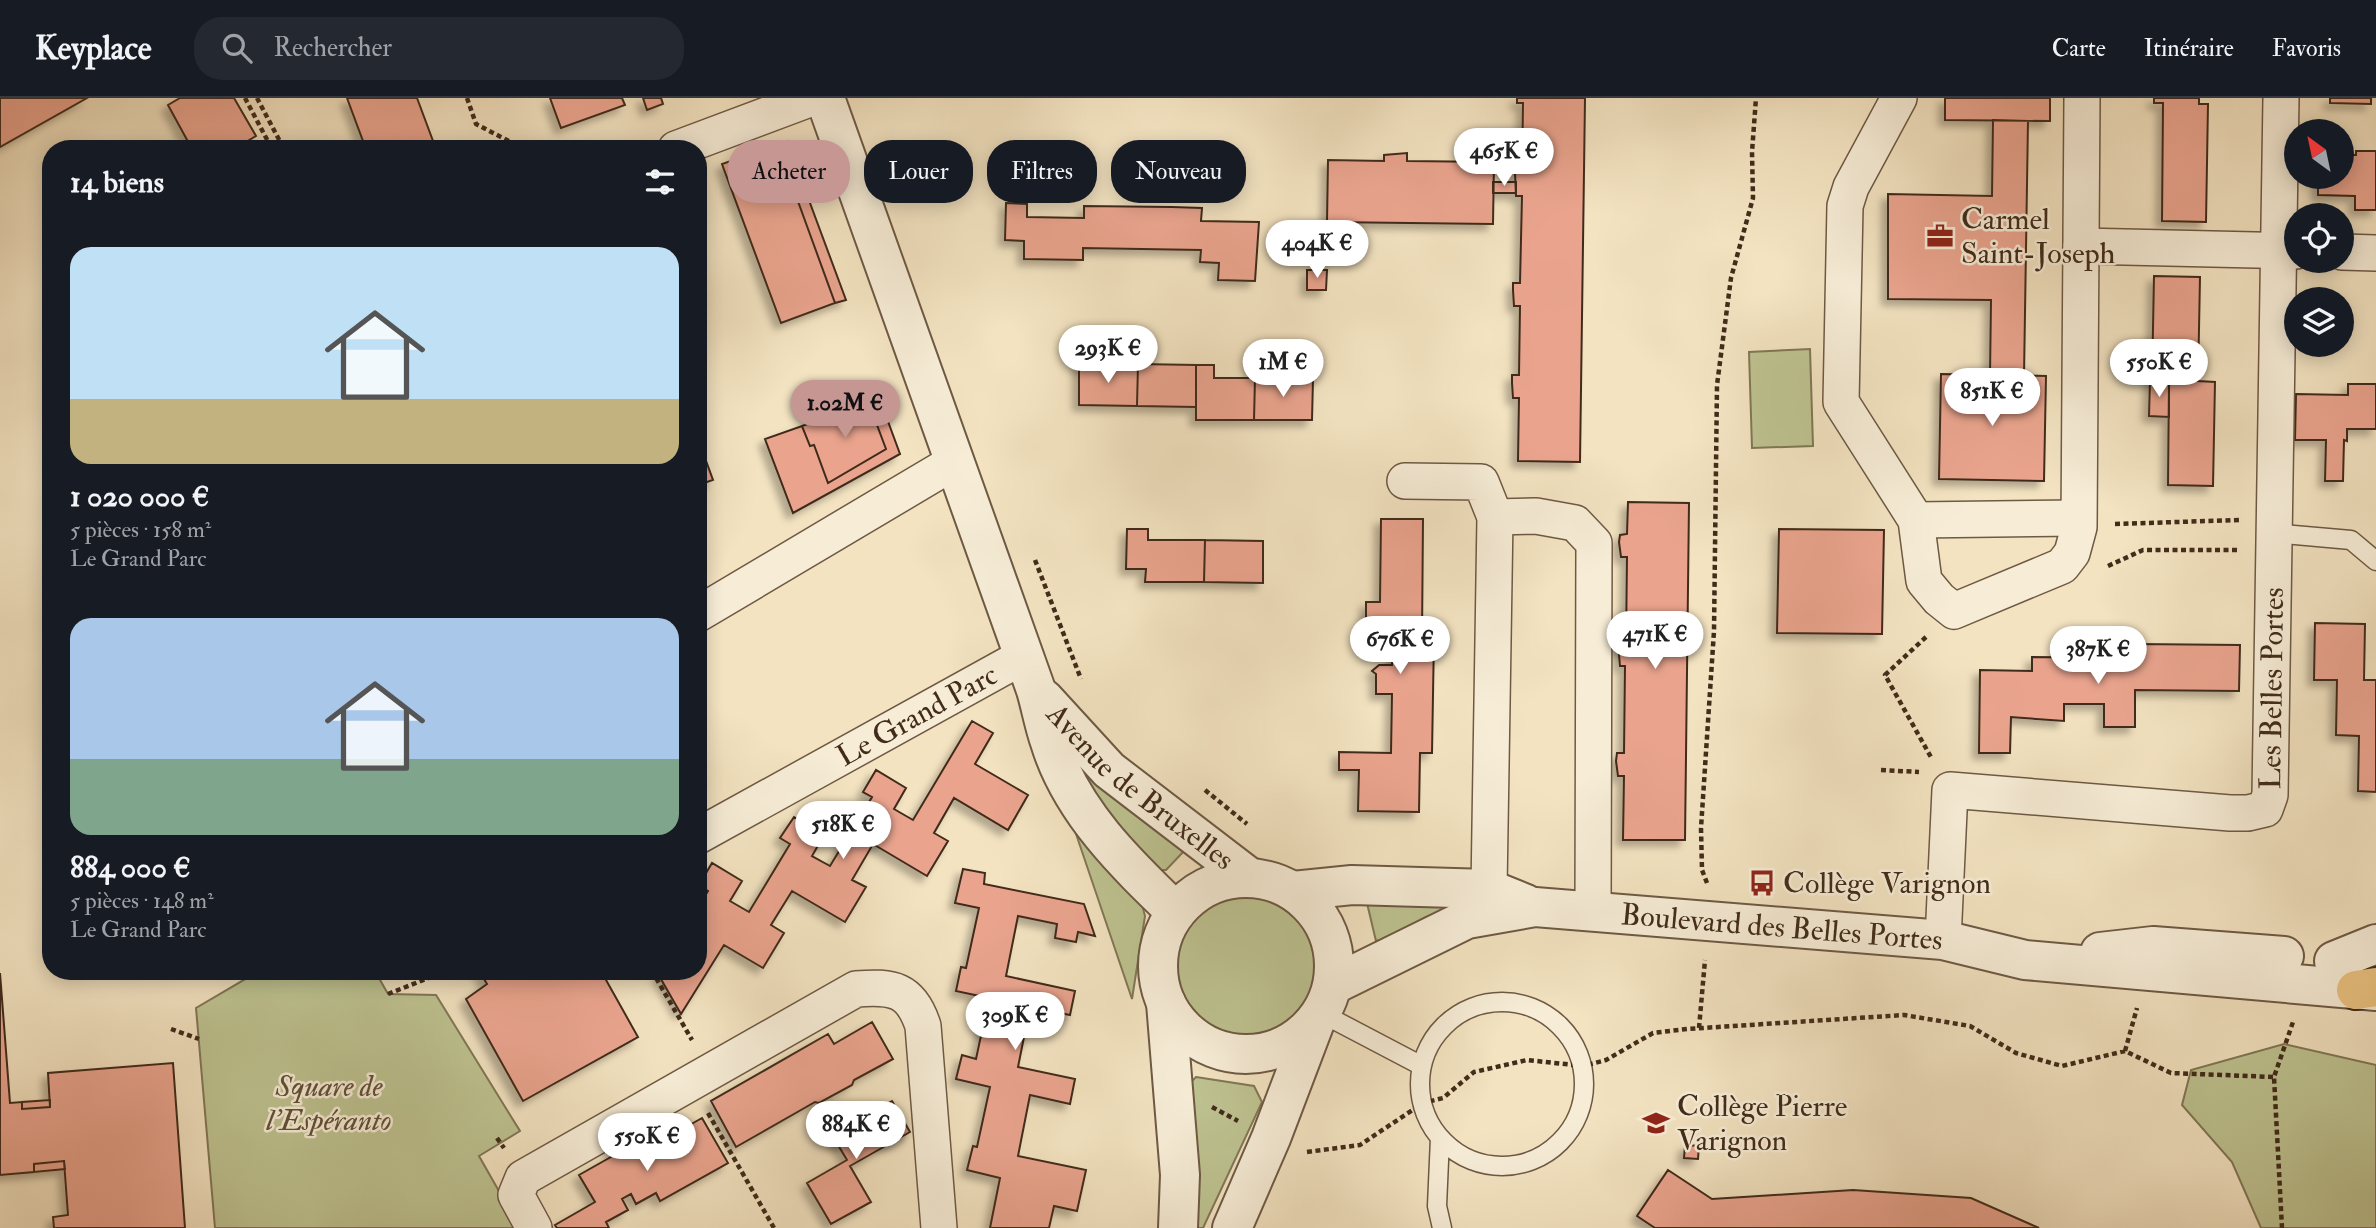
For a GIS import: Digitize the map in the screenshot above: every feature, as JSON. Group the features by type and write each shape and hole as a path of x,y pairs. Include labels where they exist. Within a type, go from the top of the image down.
{"street":[{"path":"700,140 812,98"},
{"name":"Avenue de Bruxelles","path":"825,98 1030,673 1050,744 1078,801 1112,849 1176,912"},
{"path":"1899,98 1851,187 1845,206 1841,402 1916,520 1924,581 1939,599 1954,611 2063,566 2072,553 2078,522 2082,98"},
{"name":"Les Belles Portes","path":"2281,98 2286,203"},
{"path":"2081,246 2284,251"},
{"path":"2354,252 2376,253"},
{"name":"Les Belles Portes","path":"1945,782 2230,813 2248,813 2265,808 2270,795 2272,533 2287,273"},
{"path":"707,609 878,510 954,462"},
{"path":"1405,481 1481,482 1494,517 1489,889"},
{"path":"1494,517 1536,516 1575,523 1594,543 1593,912"},
{"path":"1916,520 2078,522"},
{"name":"Avenue de Bruxelles","path":"1030,673 1109,770 1250,878"},
{"name":"Le Grand Parc","path":"707,830 959,693 1030,673"},
{"path":"1943,940 1945,782"},
{"path":"1178,1228 1180,1175 1166,1003 1158,963 1163,936 1176,912 1208,886 1236,878 1250,878 1276,883 1293,891 1316,911 1331,939 1334,954 1323,1007 1232,1228"},
{"name":"Boulevard des Belles Portes","path":"1293,891 1352,885 1489,889 1535,907"},
{"name":"Boulevard des Belles Portes","path":"1323,1007 1467,919 1535,907 1943,940 2025,960 2364,979 2376,944"},
{"path":"534,1228 516,1195 523,1178 856,989 893,988 917,1007 923,1026 939,1228"},
{"path":"1166,1003 1177,1022 1193,1037 1212,1048 1234,1054 1257,1053 1283,1047 1323,1007"}],"lane":[{"path":"2272,533 2351,540 2376,561"},
{"path":"1503,1002 1530,1006 1554,1020 1572,1041 1583,1066 1584,1093 1577,1119 1561,1141 1539,1157 1513,1165 1486,1164 1461,1155 1440,1138 1429,1122 1423,1103 1420,1085 1422,1066 1433,1040 1451,1020 1476,1006 1503,1002"},
{"path":"1323,1007 1422,1066"},
{"path":"1440,1138 1437,1206 1442,1228"}],"path":[{"path":"245,98 267,140"},
{"path":"257,98 279,140"},
{"path":"467,98 477,124 507,140"},
{"path":"1709,887 1702,870 1702,828 1714,631 1717,385 1731,278 1753,198 1756,98"},
{"path":"2063,566 2100,569 2143,550 2256,551 2272,533 2255,520 2078,522"},
{"name":"Avenue de Bruxelles","path":"1034,559 1083,685"},
{"path":"1945,782 1885,675 1954,611"},
{"path":"1881,770 1945,782"},
{"name":"Avenue de Bruxelles","path":"1200,787 1245,820 1250,830"},
{"path":"1699,1028 1705,960"},
{"path":"388,995 424,980"},
{"path":"656,980 699,1076 774,1228"},
{"path":"2125,1051 2141,996"},
{"path":"1299,1149 1306,1153 1360,1145 1423,1103 1443,1098 1474,1072 1527,1060 1583,1066 1606,1060 1653,1033 1699,1028 1904,1015 1970,1026 2016,1053 2062,1066 2125,1051 2171,1073 2274,1077"},
{"path":"2282,1228 2274,1077 2295,1017"},
{"path":"171,1029 199,1039"},
{"path":"1209,1105 1250,1127"}],"green space":[{"path":"1810,349 1813,446 1752,448 1749,352"},
{"path":"1088,766 1185,850 1166,870 1159,870 1123,837 1081,771"},
{"path":"1074,828 1140,897 1145,916 1132,999"},
{"path":"1244,890 1272,896 1295,912 1311,935 1317,963 1311,991 1295,1014 1272,1030 1244,1036 1216,1030 1193,1014 1177,991 1171,963 1177,935 1193,912 1216,896"},
{"path":"1366,899 1468,901 1424,918 1390,938 1376,941"},
{"name":"Square de l'Espéranto","path":"244,980 380,980 388,994 436,995 520,1131 479,1156 520,1228 215,1228 196,1008"},
{"path":"2284,1044 2376,1065 2376,1228 2261,1228 2232,1162 2182,1105 2191,1070"},
{"path":"1196,1077 1254,1086 1262,1102 1203,1228 1192,1228 1187,1086"}],"building":[{"path":"0,98 87,98 0,147"},
{"path":"180,98 234,98 256,136 249,140 187,140 168,105"},
{"path":"347,98 417,98 433,140 363,140"},
{"path":"550,98 622,98 625,105 561,128"},
{"path":"643,98 661,98 663,104 647,110"},
{"path":"1517,98 1585,98 1580,462 1518,461 1519,398 1513,398 1512,375 1519,375 1520,306 1514,306 1513,283 1520,283 1522,196 1516,196 1515,173 1522,173 1523,103 1517,103"},
{"path":"1945,98 2050,98 2050,121 1945,120"},
{"path":"2154,98 2199,98 2199,104 2208,104 2206,222 2162,221 2163,103 2154,103"},
{"path":"2330,98 2371,98 2371,104 2330,103"},
{"path":"1993,120 2028,121 2024,376 1990,375 1991,300 1888,299 1888,194 1992,196"},
{"path":"2356,151 2376,151 2376,210 2355,210 2355,196 2318,195 2318,189 2354,189"},
{"path":"1407,153 1407,161 1494,162 1493,224 1327,222 1328,160 1384,161 1384,155"},
{"path":"728,162 728,180 722,164"},
{"path":"1493,182 1516,182 1516,193 1493,193"},
{"path":"736,203 799,203 835,303 781,323"},
{"path":"799,203 810,203 846,300 835,303"},
{"path":"1006,203 1027,204 1027,217 1084,218 1084,206 1172,207 1202,208 1201,221 1259,222 1255,281 1218,280 1219,263 1200,262 1201,250 1083,248 1083,260 1024,259 1024,241 1005,240"},
{"path":"1307,270 1327,270 1326,290 1307,290"},
{"path":"2154,276 2200,277 2198,381 2215,382 2213,486 2168,485 2169,381 2152,381"},
{"path":"1079,364 1138,364 1137,406 1079,405"},
{"path":"1138,364 1196,365 1196,407 1137,406"},
{"path":"1196,365 1214,365 1214,378 1255,378 1254,420 1196,420"},
{"path":"1941,374 2046,376 2044,481 1939,479"},
{"path":"1255,378 1313,379 1312,420 1254,420"},
{"path":"2150,381 2169,381 2169,417 2149,416"},
{"path":"2348,384 2376,384 2376,429 2347,429 2347,441 2344,440 2343,481 2325,481 2326,440 2295,440 2296,394 2348,395"},
{"path":"879,397 900,454 793,513 765,439 802,426 810,446 814,445 828,483 886,449 868,401"},
{"path":"868,401 886,449 828,483 814,445 810,446 802,426"},
{"path":"707,464 713,480 707,482"},
{"path":"1628,502 1689,503 1685,840 1623,840 1624,776 1618,776 1616,761 1617,753 1624,753 1625,666 1620,666 1618,643 1626,643 1627,557 1621,557 1619,542 1620,535 1627,534"},
{"path":"1381,519 1423,519 1422,637 1434,637 1432,753 1420,753 1419,812 1358,811 1359,770 1339,770 1339,752 1391,753 1392,694 1376,694 1376,674 1372,671 1379,665 1392,665 1393,636 1380,636 1380,619 1366,619 1366,602 1380,602"},
{"path":"1127,529 1148,529 1148,540 1205,540 1204,582 1145,582 1146,569 1126,569"},
{"path":"1779,529 1884,530 1882,634 1777,633"},
{"path":"1205,540 1263,541 1263,583 1204,582"},
{"path":"2315,623 2365,624 2364,680 2376,680 2376,792 2358,791 2359,736 2336,735 2337,680 2314,680"},
{"path":"2136,644 2240,645 2239,691 2135,690 2135,727 2104,727 2104,704 2064,704 2064,721 2011,717 2010,753 1979,753 1980,670 2032,671 2032,657 2136,658"},
{"path":"972,721 993,733 975,764 1028,795 1008,830 954,798 934,833 948,841 927,876 873,844 852,880 866,887 845,922 792,891 771,925 784,933 763,968 724,945 707,972 707,871 712,863 742,881 730,901 749,912 790,844 780,838 794,817 824,835 812,856 830,866 872,797 863,792 876,770 906,788 894,809 913,820"},
{"path":"963,869 985,873 984,884 1084,904 1095,936 1078,932 1076,942 1055,938 1057,924 1018,916 1006,976 1075,991 1070,1015 1030,1007 1018,1067 1075,1079 1070,1104 1030,1095 1018,1156 1086,1170 1077,1211 1054,1206 1049,1228 990,1228 1000,1178 967,1170 973,1146 977,1147 990,1087 956,1079 962,1055 976,1059 989,998 956,991 961,967 966,968 979,908 955,903"},
{"path":"0,973 10,1103 22,1102 22,1109 50,1107 48,1073 173,1063 185,1228 54,1228 53,1217 68,1215 64,1161 34,1164 34,1172 0,1175"},
{"path":"485,980 606,980 638,1037 523,1101 466,999 487,984"},
{"path":"661,980 702,980 681,1014"},
{"path":"872,1022 893,1059 854,1080 852,1085 819,1103 815,1102 736,1147 711,1101 828,1034 834,1044"},
{"path":"50,1100 50,1107 22,1109 22,1102"},
{"path":"892,1101 910,1132 850,1166 871,1202 831,1224 807,1183 847,1160 832,1135"},
{"path":"702,1118 728,1163 660,1201 656,1193 636,1204 631,1194 622,1199 628,1210 606,1222 609,1228 557,1228 555,1225 595,1202 579,1175 657,1131 663,1140"},
{"path":"1685,1145 1699,1146 1698,1159 1684,1158"},
{"path":"64,1161 65,1169 34,1172 34,1164"},
{"path":"1668,1170 1712,1199 1853,1190 1971,1198 2039,1228 1655,1228 1637,1216"}],"place":[{"name":"Carmel Saint-Joseph","path":"1940,236"},
{"name":"Collège Varignon","path":"1762,883"},
{"name":"Collège Pierre Varignon","path":"1656,1123"}]}
